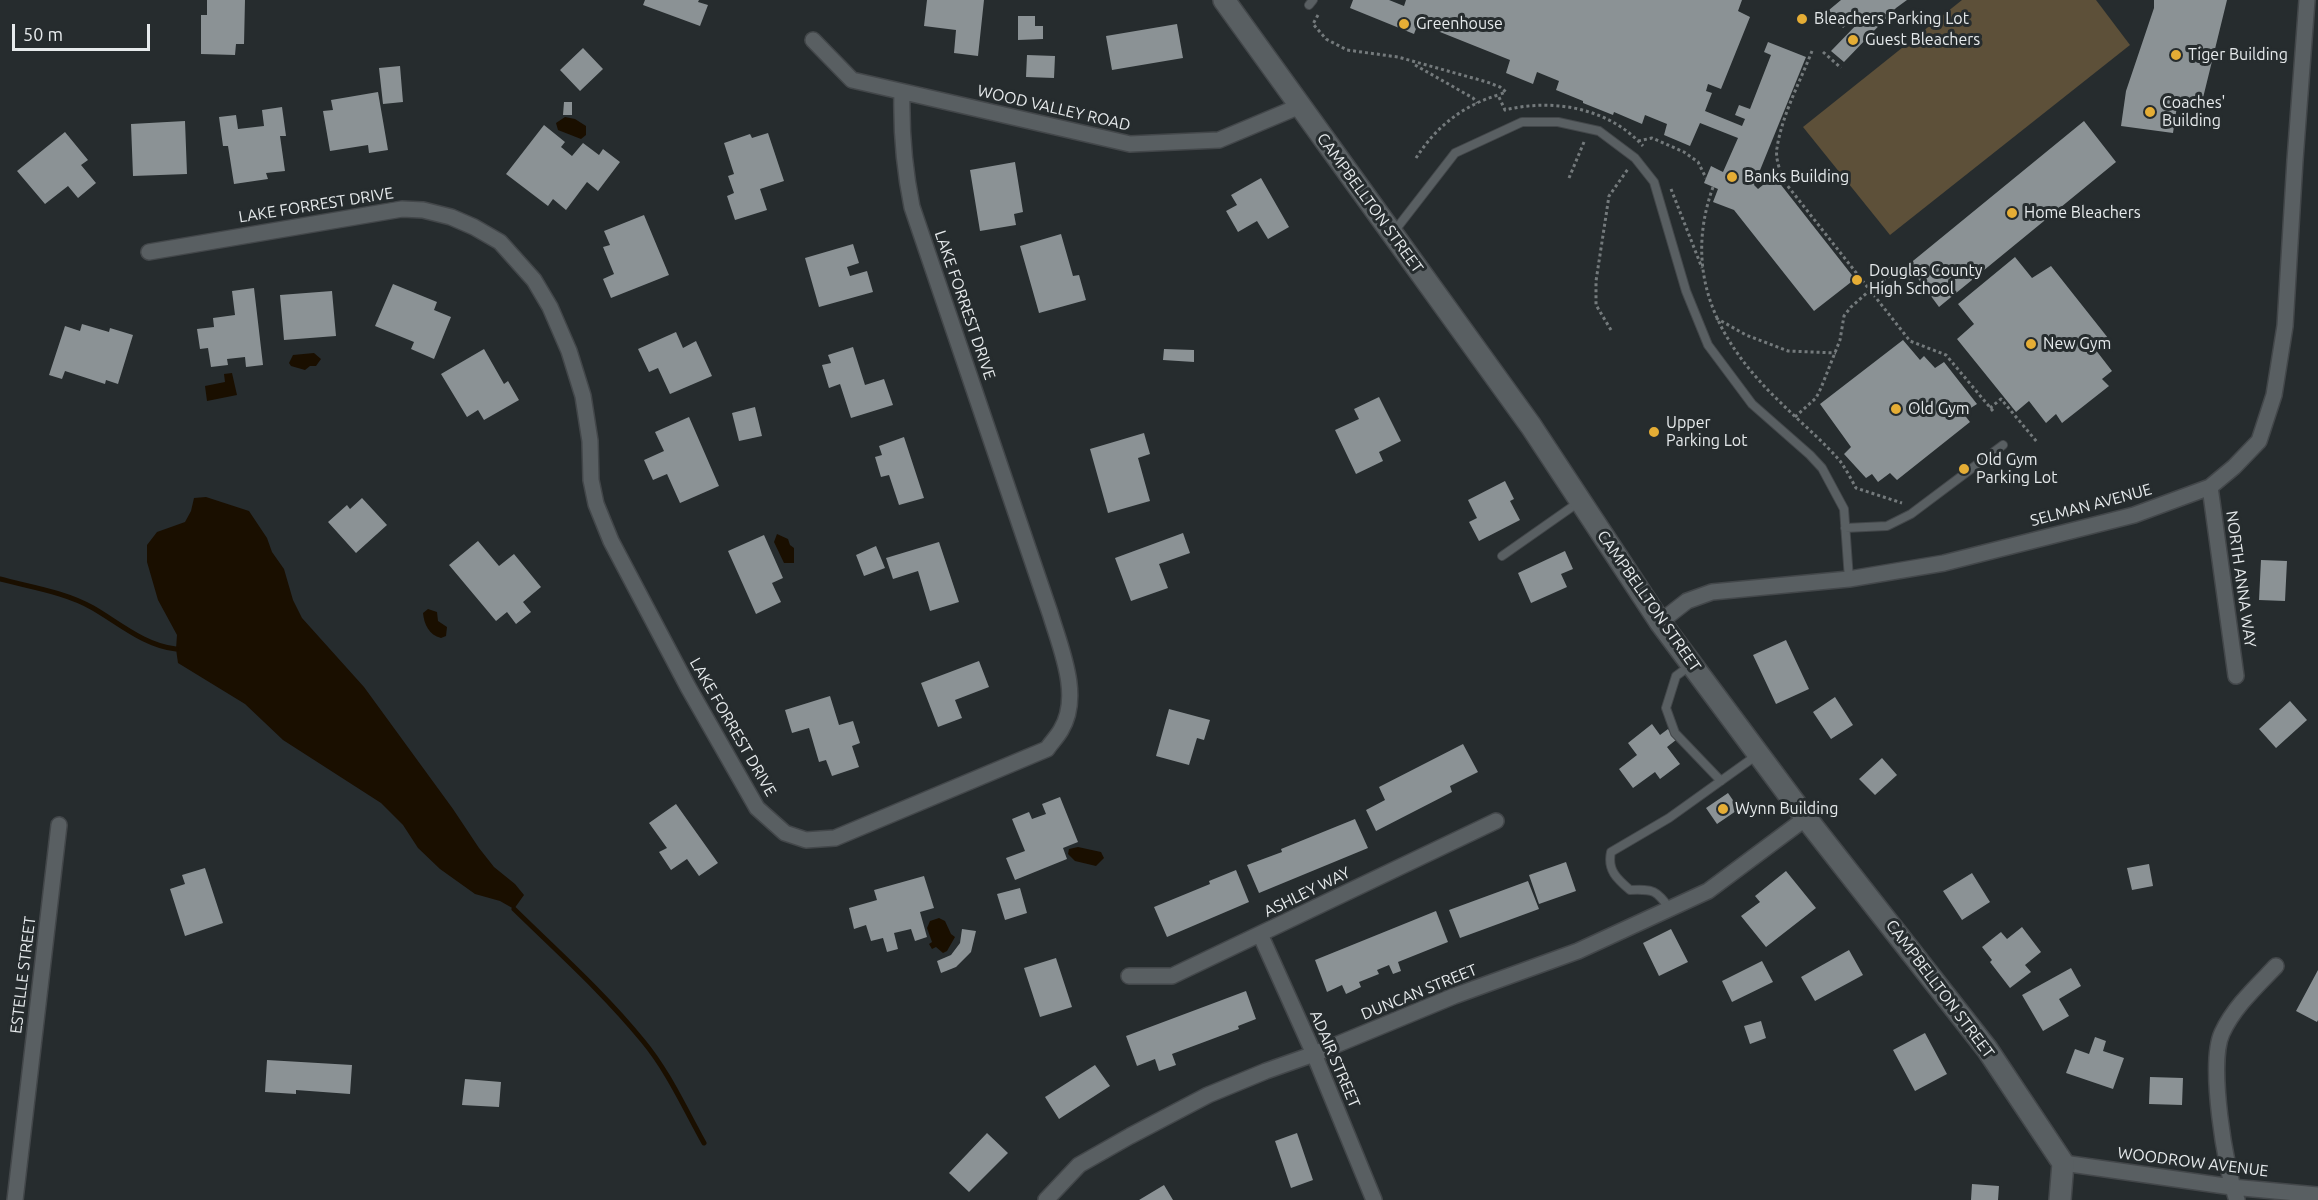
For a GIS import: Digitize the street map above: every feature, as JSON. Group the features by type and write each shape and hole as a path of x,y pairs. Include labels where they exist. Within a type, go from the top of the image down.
{"main road":[{"name":"CAMPBELLTON STREET","path":"1224,0 1532,426 1660,622 1806,818 1987,1049 2063,1163"},
{"path":"2060,1200 2063,1163"}],"street":[{"name":"SELMAN AVENUE","path":"1660,622 1687,601 1712,592 1849,579 1944,563 2134,514 2210,488 2259,441 2274,395 2285,326 2307,0"},
{"name":"WOOD VALLEY ROAD","path":"813,40 852,80 1130,144 1219,140 1300,106"},
{"name":"LAKE FORREST DRIVE","path":"150,252 402,209 423,210 451,217 500,242 534,280 550,307 569,351 583,396 590,441 591,480 596,504 611,541 688,687 757,808 785,832 806,840 835,838 1047,749 1062,728 1071,697 1065,661 1050,613 912,207 905,173 902,92"},
{"name":"NORTH ANNA WAY","path":"2210,488 2236,676"},
{"name":"DUNCAN STREET","path":"1046,1200 1080,1165 1208,1095 1454,996 1578,951 1708,891 1806,818"},
{"name":"ASHLEY WAY","path":"1129,976 1172,976 1496,821"},
{"name":"ESTELLE STREET","path":"15,1200 58,825"},
{"name":"ADAIR STREET","path":"1260,934 1314,1054 1374,1200"},
{"path":"2234,1193 2220,1124 2217,1066 2220,1036 2235,1010 2276,966"},
{"name":"WOODROW AVENUE","path":"2063,1163 2234,1193 2318,1195"}],"lane":[{"path":"1392,234 1455,153 1522,122 1558,122 1599,131 1635,158 1654,183 1686,291 1708,345 1752,404 1810,455 1829,479 1844,509 1849,579"},
{"path":"1845,528 1887,526 1911,514 2002,445"},
{"path":"1502,556 1580,501"},
{"path":"1692,664 1676,676 1666,708 1675,732 1721,781"},
{"path":"1670,909 1658,893 1648,890 1630,890 1615,877 1609,861 1611,852 1669,819 1758,754"}],"path":[{"path":"1324,7 1313,24 1326,39 1347,50 1374,53 1408,61 1500,87 1506,92 1477,103 1439,129 1427,140 1416,158"},
{"path":"1812,51 1786,117 1777,149 1783,180 1910,341 1946,355 1992,409 2001,399 2037,442"},
{"path":"1823,52 1842,68"},
{"path":"1408,61 1473,98 1477,103"},
{"path":"1498,95 1505,110 1534,105 1571,107 1599,115 1615,123 1648,152"},
{"path":"1638,141 1652,138 1684,152 1698,162 1706,178"},
{"path":"1569,178 1584,142"},
{"path":"1611,330 1596,305 1601,240 1609,196 1644,147"},
{"path":"1668,184 1702,268"},
{"path":"1713,187 1703,225 1702,268 1715,318 1727,341 1770,392 1841,462 1856,488 1904,503"},
{"path":"1796,417 1816,398 1836,353 1844,328 1844,316 1869,291 1899,269"},
{"path":"1715,318 1746,335 1788,351 1836,353"}],"shaded area":[{"path":"1962,0 2096,0 2130,45 1890,235 1803,127"},
{"path":"565,117 575,119 586,126 586,135 581,139 558,130 556,123"},
{"path":"314,353 321,359 316,366 310,366 305,370 291,366 289,363 293,355"},
{"path":"232,373 237,395 207,401 205,386 225,382 224,374"},
{"path":"206,497 249,511 284,569 293,600 302,618 364,687 494,867 515,884 524,895 514,909 500,901 475,894 440,869 418,848 403,825 381,803 283,740 245,704 178,663 177,635 158,600 147,562 147,545 157,532 185,522 194,498"},
{"path":"777,534 788,539 794,548 794,563 784,563 774,542"},
{"path":"428,609 437,612 438,621 447,627 446,636 437,637 428,628 423,613"},
{"path":"1078,847 1101,852 1104,858 1096,866 1075,861 1068,854 1069,849"},
{"path":"939,918 945,921 951,934 955,937 947,951 943,953 936,947 932,949 927,928 930,921"}],"building":[{"path":"207,0 245,0 244,44 236,44 235,55 201,54 201,15 207,15"},
{"path":"645,0 699,0 698,2 708,5 700,26 643,5"},
{"path":"927,0 984,0 978,56 954,53 956,30 924,26"},
{"path":"1353,0 1389,0 1404,6 1406,0 1742,0 1738,11 1750,17 1721,89 1708,84 1706,91 1712,93 1705,111 1742,126 1745,119 1735,115 1739,105 1750,109 1771,55 1764,52 1768,42 1806,57 1754,185 1758,189 1774,176 1855,279 1814,311 1734,210 1713,202 1718,189 1704,183 1711,166 1723,172 1738,138 1700,123 1690,146 1664,135 1667,124 1645,115 1642,124 1614,112 1613,115 1583,103 1583,101 1556,90 1559,81 1537,72 1533,84 1506,73 1510,60 1425,26 1419,21 1414,34 1350,8"},
{"name":"Guest Bleachers","path":"1841,0 1907,0 1896,8 1844,62 1831,51 1863,18 1860,14 1843,28 1829,10"},
{"name":"Tiger Building","path":"2154,0 2227,0 2202,102 2178,99 2173,133 2121,126 2126,91 2154,8"},
{"path":"1018,16 1035,16 1035,26 1043,26 1043,39 1018,40"},
{"path":"1177,24 1183,58 1112,70 1106,36"},
{"path":"583,48 603,69 580,91 560,70"},
{"path":"1027,55 1055,56 1054,78 1026,77"},
{"path":"400,66 403,102 383,104 379,68"},
{"path":"378,92 388,150 369,153 368,145 330,151 323,111 333,110 331,100"},
{"path":"564,102 572,102 572,115 563,115"},
{"path":"282,107 286,136 280,136 285,171 266,173 268,179 234,184 228,146 223,146 219,117 236,115 238,129 264,126 262,110"},
{"path":"185,121 187,174 133,176 131,124"},
{"name":"Home Bleachers","path":"2084,121 2116,162 1939,307 1908,265"},
{"path":"544,125 565,142 561,147 572,156 583,143 599,155 603,149 620,162 598,191 587,182 566,210 553,199 548,206 506,174"},
{"path":"65,132 88,160 81,165 96,183 78,198 68,186 45,204 17,171"},
{"path":"768,133 784,181 760,189 767,210 735,220 727,196 734,193 728,176 734,174 724,143 750,134 752,138"},
{"path":"1015,162 1023,212 1014,214 1016,225 980,231 970,170"},
{"path":"1261,178 1289,227 1268,239 1257,221 1238,232 1226,211 1237,205 1231,195"},
{"path":"644,215 669,275 611,298 603,279 614,274 603,247 610,245 604,231"},
{"path":"1061,234 1073,276 1079,275 1086,300 1039,313 1020,246"},
{"path":"853,244 859,263 847,267 850,276 867,271 873,292 819,307 805,258"},
{"name":"New Gym","path":"2015,257 2032,278 2051,266 2108,338 2095,349 2112,371 2102,379 2109,386 2062,423 2056,414 2046,423 2029,401 2016,412 1957,339 1974,324 1958,304"},
{"path":"393,284 437,302 434,310 451,317 434,359 411,349 414,342 375,326"},
{"path":"254,288 263,365 246,367 245,357 227,359 228,365 211,367 208,348 200,349 197,329 214,327 213,318 235,315 232,291"},
{"path":"332,291 336,336 284,340 280,295"},
{"path":"82,324 109,332 110,328 133,335 118,384 106,380 105,384 65,371 62,379 49,375 65,326 80,331"},
{"path":"676,332 683,348 696,341 712,376 670,394 658,368 649,372 638,349"},
{"name":"Old Gym","path":"1903,340 1920,360 1924,356 1935,368 1944,362 1977,404 1963,413 1970,422 1897,480 1890,473 1878,482 1872,474 1866,478 1844,454 1851,447 1820,404"},
{"path":"853,347 865,385 884,379 893,405 851,418 840,384 829,388 822,365 831,363 828,355"},
{"path":"484,349 504,384 508,381 519,400 484,420 478,410 467,417 441,374"},
{"path":"1164,349 1194,350 1194,362 1163,360"},
{"path":"1379,397 1401,441 1379,452 1383,461 1356,474 1335,430 1359,419 1354,409"},
{"path":"755,407 762,436 739,441 732,413"},
{"path":"689,417 719,486 680,503 667,474 653,480 644,460 664,451 655,432"},
{"path":"1144,433 1150,454 1138,458 1150,501 1108,513 1090,449"},
{"path":"904,437 924,498 899,505 889,475 881,477 875,457 882,455 879,446"},
{"path":"1505,481 1514,499 1510,501 1520,520 1479,541 1469,522 1477,518 1468,500"},
{"path":"362,498 387,525 356,553 328,522 347,505 350,509"},
{"path":"1183,533 1190,553 1159,564 1168,588 1131,601 1115,558"},
{"path":"764,535 783,578 772,583 781,602 756,614 728,551"},
{"path":"478,541 499,566 514,554 541,587 523,602 531,612 516,624 507,612 496,621 449,565"},
{"path":"939,542 959,602 930,611 918,571 893,579 886,558"},
{"path":"876,546 885,568 864,576 856,555"},
{"path":"1565,551 1573,569 1561,574 1567,587 1531,603 1518,573"},
{"path":"2261,560 2287,561 2285,601 2259,600"},
{"path":"1786,640 1809,689 1776,704 1753,655"},
{"path":"979,661 989,687 955,700 962,718 938,727 921,683"},
{"path":"830,696 839,725 853,721 860,743 852,746 859,767 832,776 826,760 819,762 809,728 792,733 785,710"},
{"path":"1835,697 1853,725 1831,739 1813,712"},
{"path":"2290,701 2307,720 2276,748 2259,729"},
{"path":"1169,709 1210,720 1204,740 1197,738 1189,765 1156,756"},
{"path":"1652,724 1660,735 1668,729 1676,740 1667,747 1680,764 1660,779 1655,772 1633,788 1619,769 1637,755 1628,743"},
{"path":"1463,744 1478,772 1450,786 1452,792 1376,831 1366,810 1385,800 1379,787"},
{"path":"1882,758 1897,775 1875,795 1859,779"},
{"name":"Wynn Building","path":"1728,793 1739,809 1717,824 1706,808"},
{"path":"1060,797 1078,842 1063,848 1067,859 1015,880 1006,858 1025,851 1012,819 1029,812 1032,819 1046,814 1042,804"},
{"path":"676,804 718,863 699,876 687,859 671,870 659,852 667,848 649,823"},
{"path":"1355,819 1368,848 1259,893 1247,865"},
{"path":"1566,862 1576,891 1539,904 1529,875"},
{"path":"2149,864 2153,886 2132,890 2127,868"},
{"path":"205,868 223,923 185,936 170,889 185,884 182,875"},
{"path":"1236,870 1249,902 1167,937 1154,907 1210,884 1209,881"},
{"path":"1786,871 1816,908 1766,947 1741,916 1760,902 1755,896"},
{"path":"1972,873 1990,902 1962,920 1943,891"},
{"path":"924,876 934,908 920,912 927,937 915,941 911,929 894,933 898,949 887,952 883,938 871,941 866,925 854,929 849,908 877,900 874,890"},
{"path":"1528,881 1539,909 1460,938 1449,910"},
{"path":"1020,888 1027,913 1005,920 997,894"},
{"path":"1436,911 1448,942 1398,962 1401,971 1393,974 1389,965 1377,970 1379,974 1359,982 1361,987 1346,994 1342,985 1327,992 1315,960"},
{"path":"2022,927 2041,952 2025,965 2031,972 2010,988 1990,962 1992,960 1982,947 2001,932 2007,939"},
{"path":"962,929 976,931 971,952 956,967 941,973 937,961 951,955 960,943"},
{"path":"1671,929 1688,962 1659,976 1643,943"},
{"path":"1849,950 1863,975 1815,1001 1801,977"},
{"path":"1056,958 1072,1007 1040,1017 1024,968"},
{"path":"1762,961 1773,982 1732,1002 1722,981"},
{"path":"2071,968 2081,986 2059,999 2069,1016 2043,1031 2022,995"},
{"path":"2318,970 2318,1020 2317,1022 2296,1011"},
{"path":"1246,991 1256,1019 1238,1026 1239,1029 1172,1054 1176,1065 1159,1071 1155,1059 1137,1066 1126,1036"},
{"path":"1761,1021 1766,1038 1750,1044 1744,1026"},
{"path":"1925,1033 1947,1074 1915,1091 1893,1050"},
{"path":"2095,1037 2106,1041 2103,1051 2124,1058 2113,1089 2066,1073 2075,1049 2089,1054"},
{"path":"267,1060 352,1065 350,1094 296,1090 296,1094 265,1092"},
{"path":"1095,1065 1110,1086 1059,1119 1045,1097"},
{"path":"2150,1077 2183,1078 2182,1105 2149,1104"},
{"path":"465,1079 501,1082 499,1107 462,1105"},
{"path":"987,1133 1008,1153 969,1192 949,1173"},
{"path":"1297,1133 1313,1180 1291,1188 1275,1141"},
{"path":"1972,1184 1999,1186 1998,1200 1971,1200"},
{"path":"1164,1185 1173,1200 1139,1200"}],"waterway":[{"path":"0,579 47,590 82,602 143,639 176,649"},
{"path":"514,909 597,989 643,1041 668,1077 704,1143"}],"place":[{"name":"Bleachers Parking Lot","path":"1802,19"},
{"name":"Greenhouse","path":"1404,24"},
{"name":"Guest Bleachers","path":"1853,40"},
{"name":"Tiger Building","path":"2176,55"},
{"name":"Coaches' Building","path":"2150,112"},
{"name":"Banks Building","path":"1732,177"},
{"name":"Home Bleachers","path":"2012,213"},
{"name":"Douglas County High School","path":"1857,280"},
{"name":"New Gym","path":"2031,344"},
{"name":"Old Gym","path":"1896,409"},
{"name":"Upper Parking Lot","path":"1654,432"},
{"name":"Old Gym Parking Lot","path":"1964,469"},
{"name":"Wynn Building","path":"1723,809"}]}
